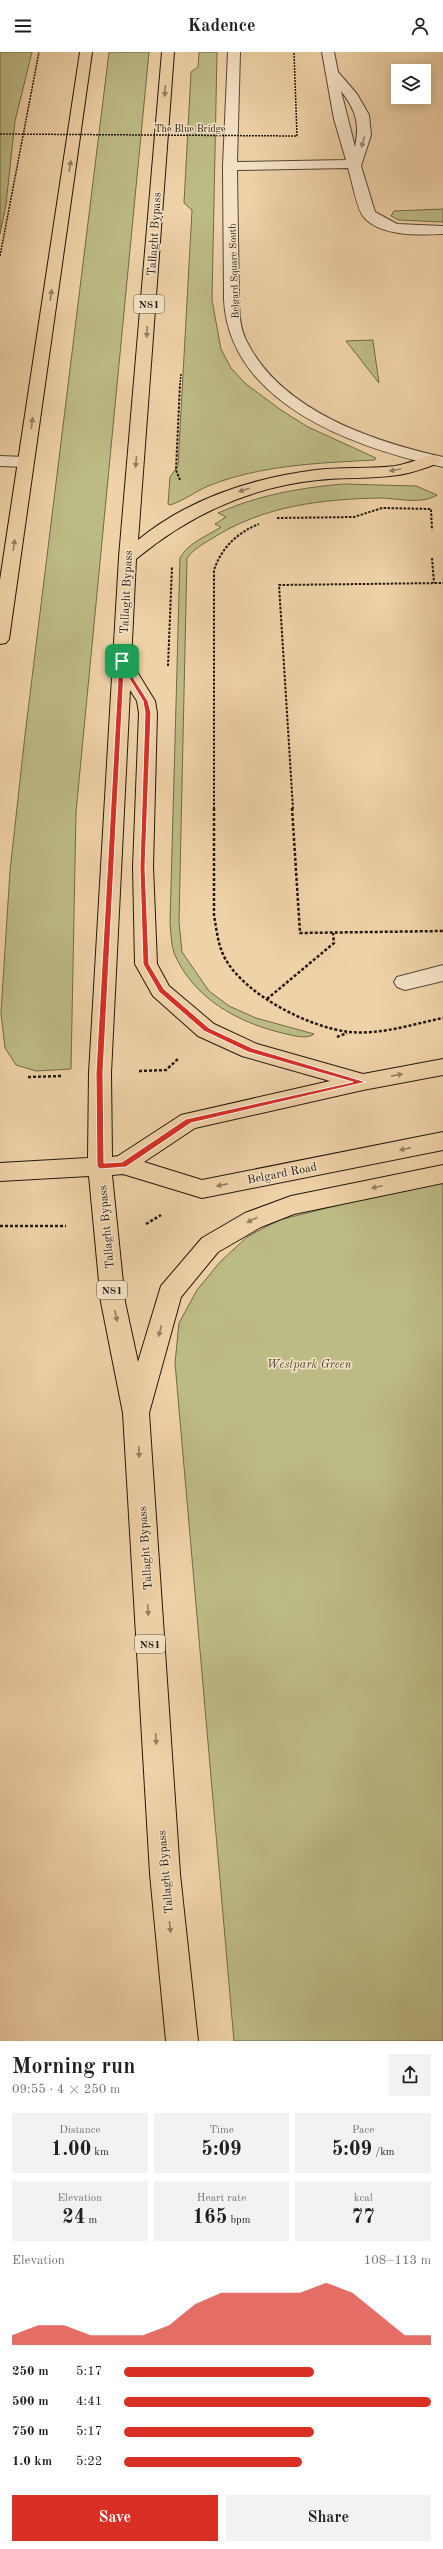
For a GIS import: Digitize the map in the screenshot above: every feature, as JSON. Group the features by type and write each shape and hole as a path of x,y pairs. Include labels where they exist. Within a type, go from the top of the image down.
{"main road":[{"path":"0,639 86,52"},
{"name":"Tallaght Bypass","path":"168,52 128,557 100,1073 112,1165 113,1302 136,1413 165,1874 182,2041"},
{"path":"128,557 153,535 194,510 243,489 282,480 315,475 393,471 438,461"},
{"path":"122,661 146,701 148,713 142,867 146,964 161,991 206,1030 250,1050 363,1082"},
{"path":"112,1165 189,1121 363,1082 443,1067"},
{"name":"Belgard Road","path":"0,1172 112,1165 202,1189 443,1141"},
{"path":"136,1413 170,1293 210,1245 253,1220 291,1205 443,1174"}],"street":[{"name":"Belgard Square South","path":"234,52 230,166 233,315 238,341 251,363 267,382 283,394 319,416 342,429 381,444 438,461"},
{"path":"328,52 337,101 349,110 352,133 346,142 356,164 369,214 380,224 416,230 443,230"},
{"path":"333,74 357,101 365,118 365,137 356,164"},
{"path":"357,101 372,101"},
{"path":"230,166 356,164"},
{"path":"0,461 26,462"},
{"path":"405,982 443,973"}],"path":[{"path":"0,256 38,52"},
{"name":"The Blue Bridge","path":"0,134 297,136 294,52"},
{"path":"270,520 276,518 354,517 370,510 382,508 431,509 432,530"},
{"path":"263,522 232,540 217,558 214,570 214,908 219,945 227,962 238,976 267,999 325,1028 348,1032 366,1032 443,1018"},
{"path":"432,558 434,583"},
{"path":"443,583 279,585 300,933 443,931"},
{"path":"267,999 334,943 333,933"},
{"path":"132,1071 166,1070 182,1054"},
{"path":"28,1077 64,1076"}],"green space":[{"path":"0,52 32,52 15,121 6,204 0,234"},
{"path":"109,52 149,52 76,812 71,1069 36,1071 16,1065 5,1048 1,1013 10,871 25,735"},
{"path":"199,52 217,52 212,300 221,349 231,368 246,384 281,410 308,427 376,458 375,460 332,462 269,469 228,479 208,486 170,505 168,504 170,477 178,466 192,210 184,203 191,72 198,67"},
{"path":"443,209 443,222 399,220 391,216 394,211"},
{"path":"346,341 373,341 379,383"},
{"path":"343,484 416,486 437,495 424,500 380,498 336,500 294,506 252,518 232,527 199,547 187,558 179,922 182,952 209,991 229,1006 256,1018 314,1034 303,1037 265,1028 233,1015 218,1006 193,983 182,969 174,953 170,923 180,558 188,548 198,540 221,527 215,524 226,517 218,513 249,501 279,493"},
{"name":"Westpark Green","path":"443,1179 443,2041 234,2041 175,1363 179,1323 197,1290 220,1262 247,1237 279,1220"}],"route":[{"path":"122,661 146,701 148,713 142,867 146,964 161,991 190,1018 206,1030 250,1050 363,1082 189,1121 123,1165 100,1166 100,1073 122,661"}]}
